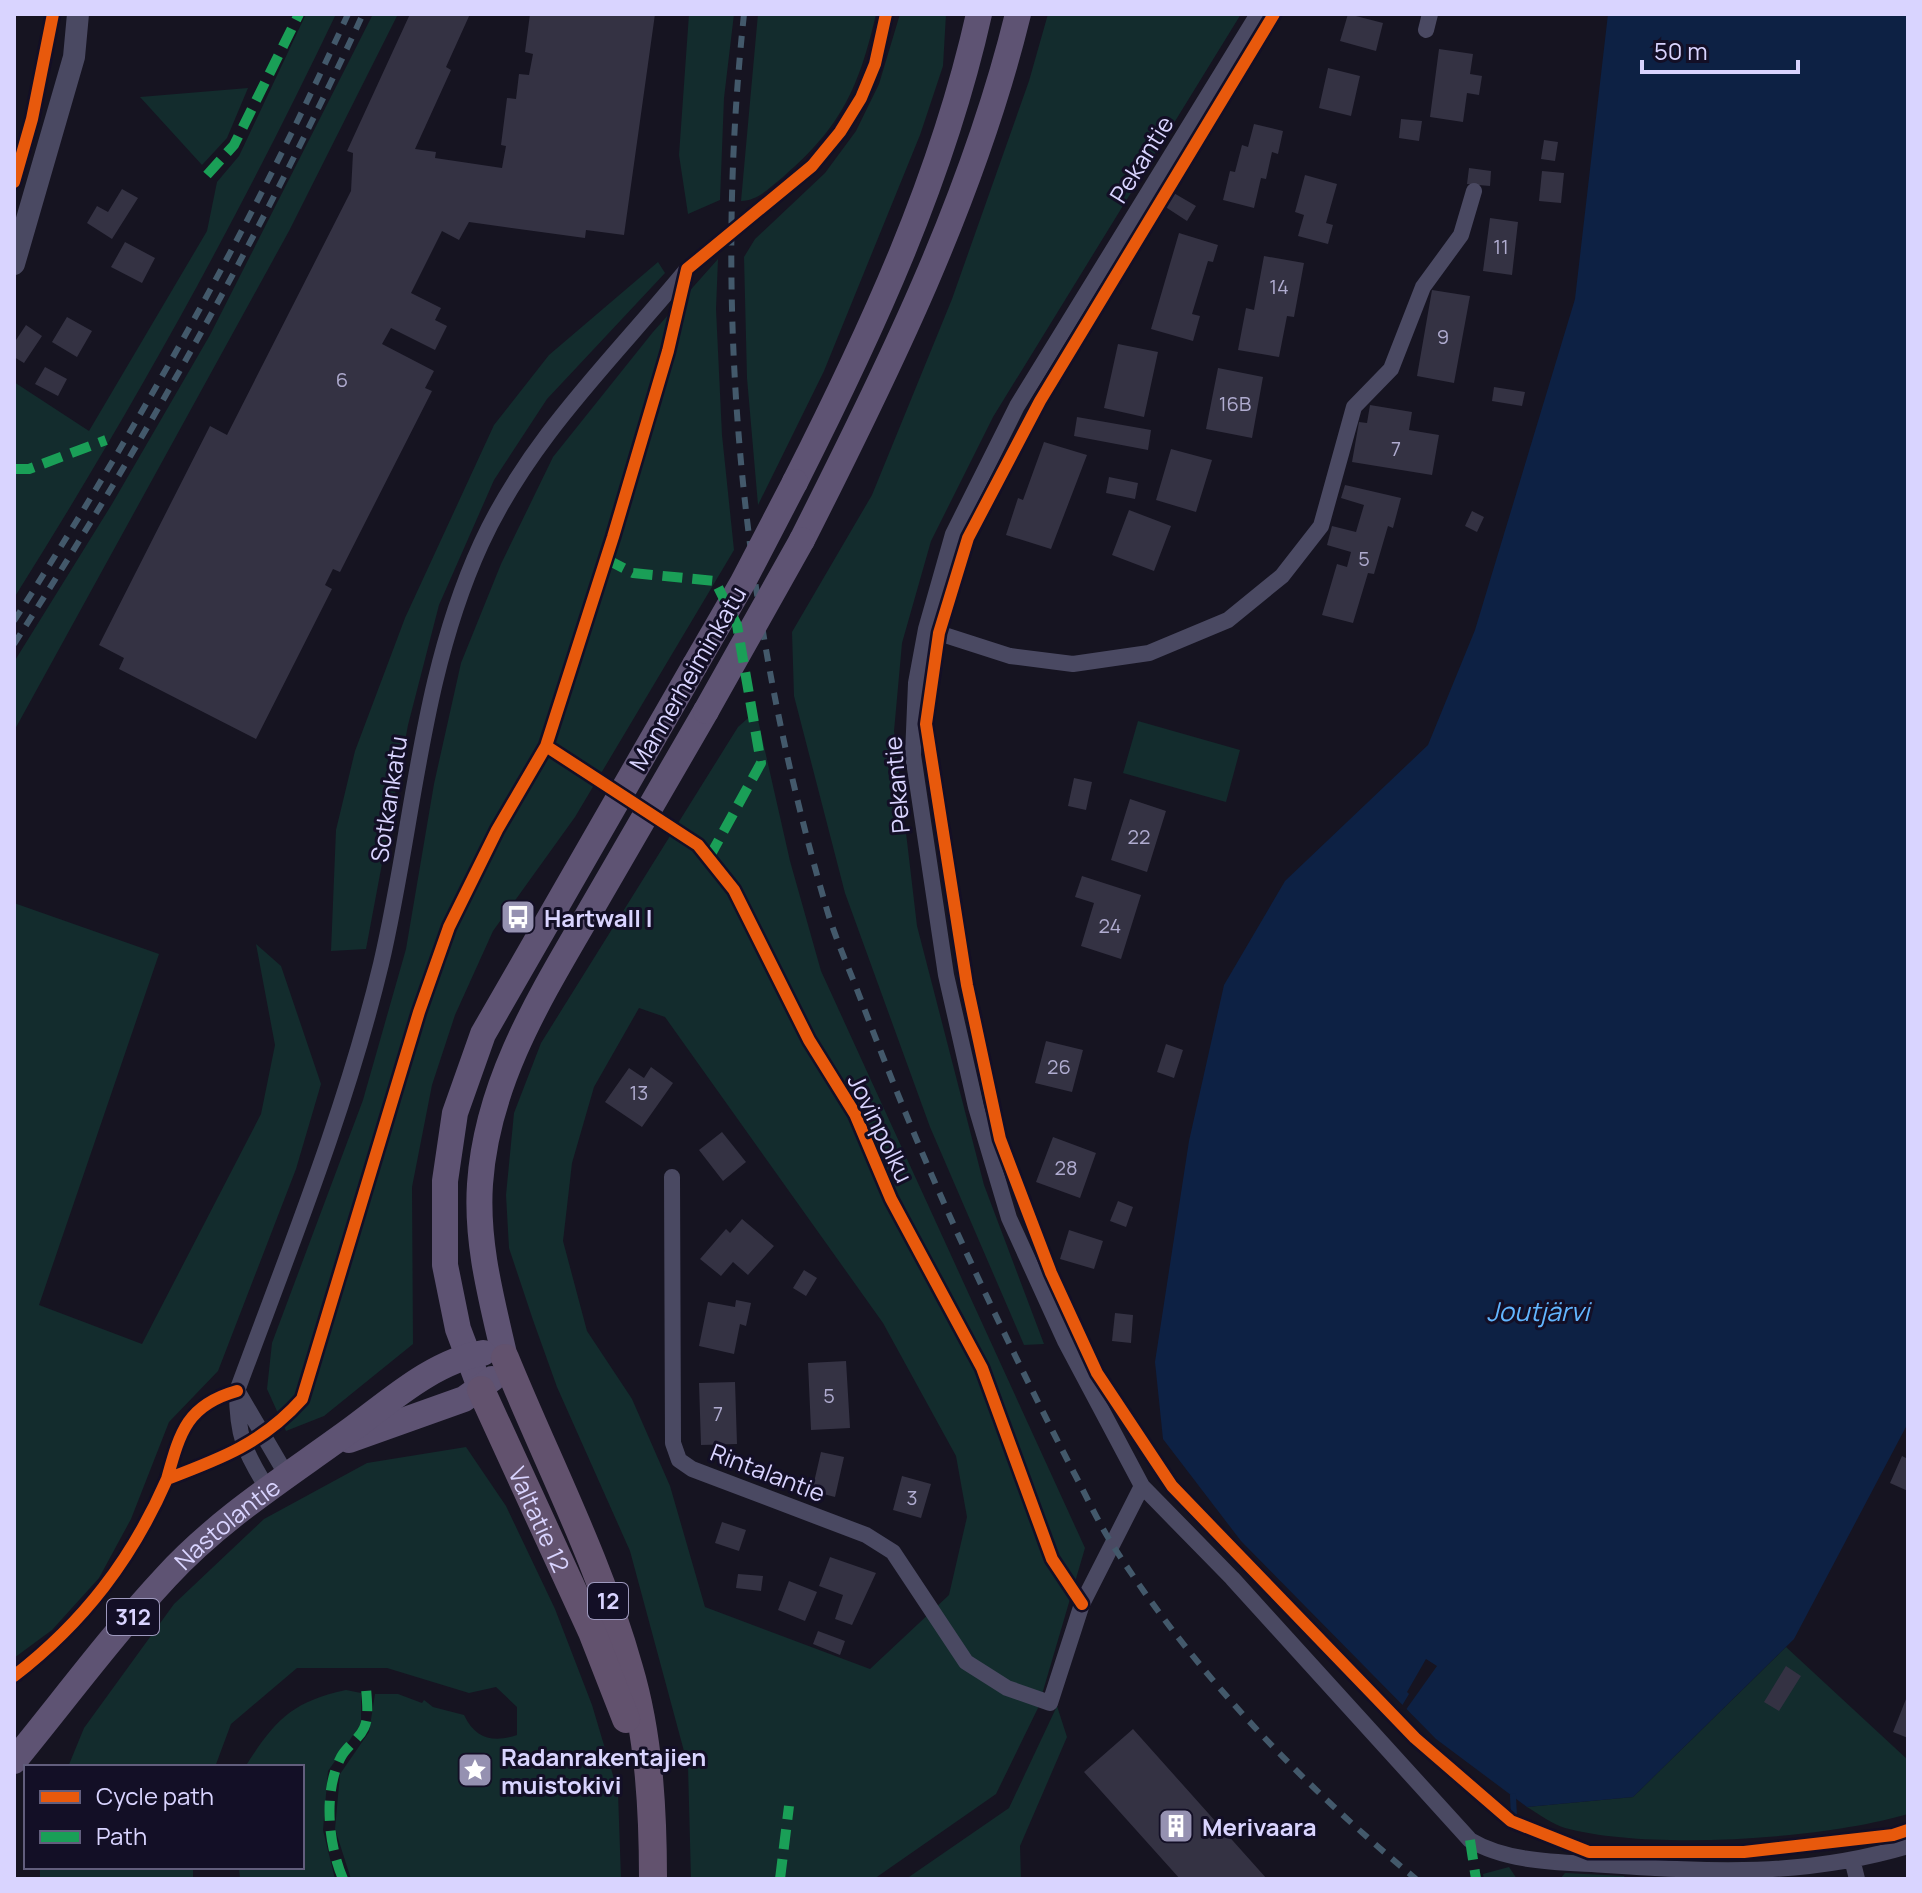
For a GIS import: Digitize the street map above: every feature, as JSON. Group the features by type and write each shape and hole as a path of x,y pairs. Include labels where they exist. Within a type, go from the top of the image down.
{"highway":[{"name":"Valtatie 12","path":"505,1358 604,1589 630,1671 648,1783 653,1879"},
{"name":"Valtatie 12","path":"481,1390 592,1632 648,1783"}],"main road":[{"name":"Mannerheiminkatu","path":"481,1390 451,1300 444,1223 449,1148 467,1076 483,1034 516,974 743,582 795,482 886,292 926,195 979,14"},
{"name":"Mannerheiminkatu","path":"505,1358 486,1279 480,1186 494,1102 508,1062 535,1009 802,540 862,421 922,289 966,177 1018,14"},
{"path":"468,1356 487,1353 505,1358"},
{"name":"Nastolantie","path":"14,1761 167,1576 277,1481 408,1387 468,1356"},
{"name":"Nastolantie","path":"327,1447 436,1411 481,1390 505,1358"}],"street":[{"path":"14,264 74,57 78,14"},
{"name":"Pekantie","path":"1258,14 1017,406 953,534 926,629 916,683 913,755 946,975 976,1107 1009,1218 1065,1341 1142,1486 1232,1578 1470,1840 1488,1851 1563,1862 1720,1872 1855,1871 1908,1846"},
{"path":"926,629 1010,656 1073,664 1149,653 1228,620 1282,576 1321,526 1354,407 1391,369 1423,287 1461,235 1474,191"},
{"name":"Sotkankatu","path":"277,1481 242,1447 237,1422 237,1391 352,1077 403,861 412,790 431,694 451,622 480,545 511,486 555,419 687,269"},
{"name":"Rintalantie","path":"672,1177 673,1443 679,1460 692,1469 866,1535 893,1552 966,1662 1007,1688 1050,1703 1082,1604 1142,1486"},
{"path":"237,1391 277,1481"}],"green space":[{"path":"306,14 336,14 184,310 14,598 14,382 89,431 207,231 217,182 239,156"},
{"path":"373,14 398,14 289,231 14,731 14,662 112,504 210,335"},
{"path":"689,14 734,14 724,98 720,200 688,214 679,155"},
{"path":"758,14 876,14 854,85 833,123 820,141 783,177 759,196 741,201"},
{"path":"900,14 946,14 943,66 920,135 824,371 758,505 747,378 744,257 755,239 825,173 856,131 879,84"},
{"path":"1048,14 1241,14 993,417 931,541 902,643 894,731 917,926 984,1185 1044,1344 1024,1345 930,1127 845,893 794,696 792,632 872,495 952,299 1029,81"},
{"path":"248,88 227,138 202,165 140,97"},
{"path":"718,259 716,309 722,435 734,550 575,817 493,931 455,1015 432,1085 412,1187 413,1344 324,1416 286,1431 267,1389 272,1343 363,1100 406,949 434,784 461,663 501,564 553,457 653,332"},
{"path":"658,262 665,273 547,399 494,480 439,605 408,725 366,949 331,951 336,830 355,751 405,618 494,425 549,355"},
{"path":"756,711 790,861 821,971 1085,1548 1038,1708 996,1794 874,1879 691,1879 688,1766 630,1551 557,1387 509,1248 506,1195 514,1113 541,1043 738,727","holes":["639,1008 665,1017 883,1323 956,1456 967,1517 949,1595 870,1669 705,1607 670,1486 632,1399 587,1331 563,1241 572,1163 594,1087"]},
{"path":"1138,721 1240,750 1226,802 1123,773"},
{"path":"14,903 159,954 39,1305 142,1344 261,1114 275,1045 256,944 281,966 321,1084 296,1169 218,1371 169,1422 131,1519 99,1578 52,1630 14,1658"},
{"path":"466,1447 506,1506 555,1609 592,1705 618,1792 621,1879 351,1879 335,1829 340,1774 369,1732 375,1694 398,1694 422,1703 424,1700 433,1707 464,1715 474,1729 486,1737 501,1739 517,1735 517,1707 496,1687 469,1693 387,1668 297,1668 231,1724 216,1765 69,1765 84,1728 174,1604 264,1519 367,1463"},
{"path":"1786,1647 1908,1760 1908,1814 1831,1830 1689,1840 1601,1835 1565,1828 1527,1807 1633,1797"},
{"path":"346,1690 361,1693 361,1724 328,1771 323,1830 335,1879 240,1879 239,1869 304,1869 304,1765 246,1765 285,1716 327,1695"},
{"path":"1057,1706 1067,1737 1020,1846 1021,1879 906,1879 1009,1808"},
{"path":"1509,1867 1517,1879 1484,1879 1483,1874"},
{"path":"40,1869 193,1869 193,1879 40,1879"},
{"path":"1565,1873 1624,1876 1625,1878 1560,1879"}],"water":[{"name":"Joutjärvi","path":"1608,14 1908,14 1908,1423 1794,1639 1633,1797 1527,1807 1436,1739 1241,1541 1163,1439 1155,1362 1189,1141 1224,985 1285,881 1428,745 1475,630 1575,299"}],"pier":[{"path":"1426,1659 1437,1666 1405,1711 1400,1709 1409,1694 1407,1692"}],"building":[{"path":"410,14 470,14 446,67 451,70 415,149 436,152 435,158 502,168 506,146 501,145 507,98 516,99 519,74 529,75 533,54 525,52 530,14 655,14 624,235 586,230 585,238 469,222 459,240 442,231 411,293 441,308 435,320 447,326 435,350 391,328 382,344 434,371 425,388 432,391 340,572 333,569 325,585 332,589 256,739 119,669 124,658 99,645 210,426 227,435 351,191 353,153 347,151"},
{"path":"1348,14 1383,23 1376,51 1340,41"},
{"path":"1439,49 1473,54 1470,74 1482,76 1479,95 1467,93 1463,122 1430,117"},
{"path":"1328,68 1360,76 1351,116 1319,108"},
{"path":"1401,119 1422,121 1419,141 1399,138"},
{"path":"1254,124 1283,131 1278,154 1272,152 1266,179 1261,178 1254,208 1223,200 1230,171 1235,172 1242,145 1248,147"},
{"path":"1544,140 1558,142 1555,161 1541,159"},
{"path":"1469,168 1491,171 1490,186 1467,184"},
{"path":"1542,171 1564,173 1561,203 1539,201"},
{"path":"1305,175 1337,184 1326,223 1333,225 1328,244 1298,236 1304,215 1295,212"},
{"path":"122,189 138,198 112,239 87,223 97,206 108,212"},
{"path":"1172,192 1196,206 1187,221 1164,206"},
{"path":"1490,218 1518,222 1512,275 1483,271"},
{"path":"1179,233 1218,245 1213,262 1208,261 1192,314 1200,316 1193,341 1151,329"},
{"path":"125,242 155,258 142,283 111,267"},
{"path":"1264,256 1304,263 1294,317 1287,316 1279,357 1238,350 1246,308 1254,310"},
{"path":"1432,290 1470,296 1454,383 1417,376"},
{"path":"67,317 92,331 77,357 52,342"},
{"path":"26,325 42,336 24,363 14,357 14,343"},
{"path":"1118,344 1158,352 1144,417 1104,408"},
{"path":"45,367 67,379 58,396 35,384"},
{"path":"1218,368 1263,377 1252,438 1206,429"},
{"path":"1494,387 1525,392 1522,406 1492,401"},
{"path":"1370,405 1412,412 1409,430 1439,435 1432,475 1352,462 1359,422 1367,423"},
{"path":"1077,417 1151,430 1148,450 1074,436"},
{"path":"1044,442 1087,455 1051,549 1006,535 1018,498 1023,500"},
{"path":"1171,449 1212,460 1196,512 1156,500"},
{"path":"1109,477 1138,483 1135,499 1106,493"},
{"path":"1345,485 1401,498 1393,528 1388,526 1374,574 1368,573 1353,623 1322,615 1337,564 1347,567 1351,552 1327,545 1332,526 1356,532 1364,505 1341,498"},
{"path":"1129,510 1171,526 1154,571 1112,555"},
{"path":"1472,511 1484,517 1477,532 1465,526"},
{"path":"1074,778 1092,782 1086,810 1068,806"},
{"path":"1130,799 1166,811 1147,872 1111,860"},
{"path":"1082,876 1141,895 1121,959 1081,946 1094,903 1075,897"},
{"path":"1046,1041 1083,1050 1072,1092 1035,1083"},
{"path":"1166,1044 1183,1050 1174,1078 1157,1072"},
{"path":"651,1067 673,1083 642,1127 605,1102 629,1068 644,1078"},
{"path":"722,1132 746,1162 723,1181 699,1150"},
{"path":"1053,1137 1096,1153 1080,1198 1036,1182"},
{"path":"1118,1201 1133,1207 1126,1227 1110,1221"},
{"path":"742,1219 774,1246 748,1275 733,1262 721,1276 700,1259 726,1229 730,1233"},
{"path":"1069,1230 1103,1241 1094,1269 1060,1259"},
{"path":"804,1270 817,1278 806,1296 793,1288"},
{"path":"736,1300 751,1303 746,1326 740,1324 734,1354 699,1346 708,1302 735,1307"},
{"path":"1115,1313 1133,1315 1131,1343 1112,1341"},
{"path":"846,1361 850,1428 811,1430 808,1363"},
{"path":"735,1382 737,1444 701,1445 699,1383"},
{"path":"821,1452 844,1457 835,1497 812,1491"},
{"path":"1902,1456 1908,1459 1908,1491 1890,1483"},
{"path":"902,1476 931,1484 921,1518 893,1510"},
{"path":"722,1522 746,1530 739,1551 715,1543"},
{"path":"830,1557 876,1573 852,1625 835,1619 843,1595 819,1586"},
{"path":"738,1574 763,1576 761,1591 736,1588"},
{"path":"789,1581 817,1592 805,1621 778,1610"},
{"path":"818,1631 845,1641 840,1655 813,1644"},
{"path":"1786,1666 1801,1676 1779,1711 1764,1702"},
{"path":"1908,1694 1908,1738 1893,1732"},
{"name":"Merivaara","path":"1133,1729 1267,1879 1180,1879 1084,1772"}],"waterway":[{"path":"1513,1796 1514,1817"}],"railway":[{"path":"14,621 105,474 192,323 273,170 348,14"},
{"path":"14,644 109,491 200,335 285,176 363,14"},
{"path":"744,14 735,126 731,238 733,350 741,462 754,574 772,684 796,794 833,928 901,1101 958,1234 1034,1395 1112,1544 1177,1636 1251,1723 1331,1804 1416,1879"}],"marked path":[{"path":"207,175 234,145 299,14"},
{"path":"14,469 29,469 106,440"},
{"path":"606,559 633,573 715,581 737,625 761,763 710,856"},
{"path":"343,1879 331,1834 330,1802 335,1771 341,1757 366,1723 366,1684"},
{"path":"780,1879 789,1806"},
{"path":"1470,1840 1476,1879"}],"cycle path":[{"path":"14,182 32,119 53,14"},
{"path":"14,1676 63,1634 104,1587 138,1536 167,1479 240,1448 272,1427 302,1399 419,1012 449,927 497,830 546,746 668,351 687,269 812,166 840,132 861,98 875,64 886,14"},
{"path":"1274,14 1040,401 968,538 939,633 926,724 967,985 1000,1139 1051,1273 1097,1373 1172,1486 1415,1738 1511,1821 1589,1852 1744,1852 1893,1835 1908,1830"},
{"name":"Jovinpolku","path":"546,746 698,845 734,890 809,1040 855,1114 891,1199 982,1368 1052,1559 1082,1604"},
{"path":"167,1479 176,1447 188,1423 207,1404 237,1391"}],"place":[{"name":"Hartwall I","path":"518,917"},
{"name":"Radanrakentajien muistokivi","path":"475,1770"},
{"name":"Merivaara","path":"1176,1826"}]}
